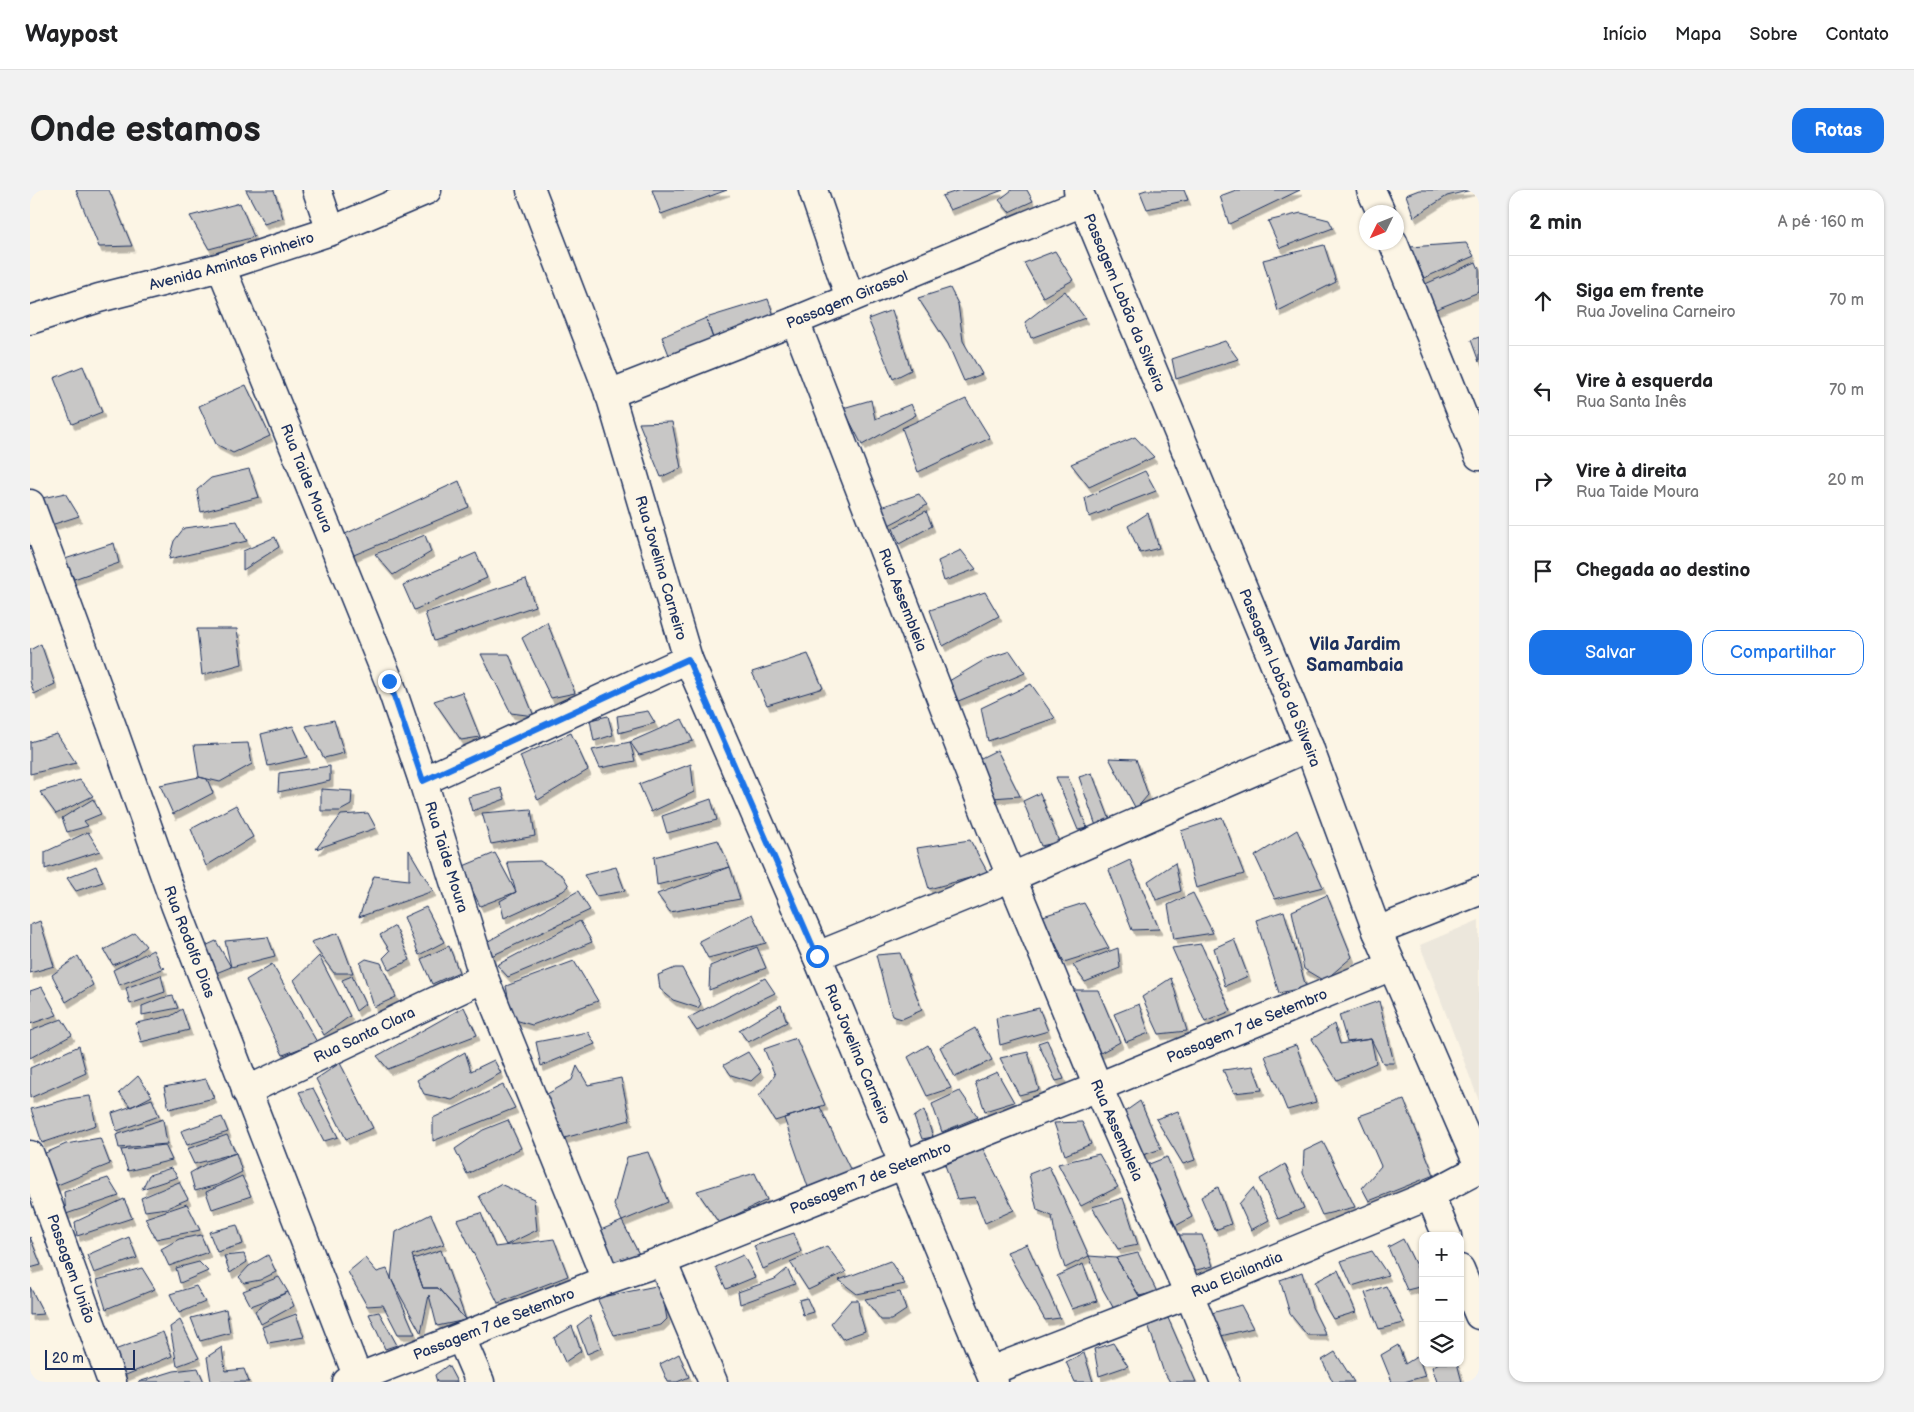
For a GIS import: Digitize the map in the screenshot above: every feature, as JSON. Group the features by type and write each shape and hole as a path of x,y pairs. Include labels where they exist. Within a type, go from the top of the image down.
{"street":[{"path":"317,190 331,231"},
{"name":"Avenida Amintas Pinheiro","path":"30,320 99,298 221,266 331,231 427,190"},
{"name":"Rua Jovelina Carneiro","path":"531,190 609,394 688,659 817,956 992,1377"},
{"path":"813,190 850,298"},
{"path":"1371,190 1377,205"},
{"name":"Passagem Girassol","path":"609,394 850,298 1080,196"},
{"name":"Passagem Lobão da Silveira","path":"1080,196 1309,747 1377,931 1479,1168"},
{"path":"1396,250 1479,456"},
{"name":"Rua Taide Moura","path":"221,266 389,681 423,781 484,978 606,1280"},
{"name":"Rua Assembleia","path":"795,321 992,830 1098,1087 1189,1294 1225,1382"},
{"name":"Rua Rodolfo Dias","path":"30,504 176,907 352,1380"},
{"path":"423,781 688,659"},
{"path":"817,956 1012,877 1309,747"},
{"path":"1377,931 1479,891"},
{"name":"Passagem 7 de Setembro","path":"352,1380 606,1280 662,1260 1098,1087 1392,966"},
{"name":"Rua Santa Clara","path":"246,1091 484,978"},
{"name":"Passagem União","path":"30,1155 112,1382"},
{"name":"Rua Elcilandia","path":"992,1377 1430,1195 1479,1168"},
{"path":"1430,1195 1445,1232"},
{"path":"662,1260 713,1382"},
{"path":"1463,1277 1479,1316"},
{"path":"461,1338 480,1382"}],"shaded area":[{"path":"1479,920 1479,1101 1420,945"}],"building":[{"path":"76,190 109,190 132,246 99,247"},
{"path":"246,190 274,190 283,218 264,224"},
{"path":"652,190 727,190 661,214"},
{"path":"960,190 1003,190 950,210 942,196"},
{"path":"1012,190 1027,190 1033,201 1009,212 999,200"},
{"path":"1146,190 1184,190 1188,200 1147,209 1140,192"},
{"path":"1236,190 1300,190 1229,224 1220,196"},
{"path":"1419,190 1471,190 1447,196 1414,217 1406,195"},
{"path":"240,203 254,237 209,249 190,216"},
{"path":"1301,213 1329,220 1333,228 1280,248 1268,221"},
{"path":"1466,243 1474,256 1424,278 1410,247"},
{"path":"1324,245 1336,282 1278,311 1263,260"},
{"path":"1055,251 1073,280 1043,297 1024,263"},
{"path":"1476,262 1479,269 1479,292 1434,310 1423,285"},
{"path":"950,288 958,304 963,341 982,374 964,381 948,344 918,298"},
{"path":"1065,291 1085,318 1031,338 1025,322"},
{"path":"768,299 776,321 715,344 706,318"},
{"path":"892,310 911,370 893,379 868,319"},
{"path":"706,318 715,344 671,360 662,337"},
{"path":"1479,337 1479,362 1471,340"},
{"path":"1225,341 1238,359 1176,379 1172,359"},
{"path":"83,366 102,412 72,424 54,378"},
{"path":"246,385 270,436 233,453 216,444 199,406"},
{"path":"966,399 990,438 918,472 902,428"},
{"path":"871,400 875,419 911,404 916,415 862,445 843,408"},
{"path":"672,422 681,468 661,477 639,423"},
{"path":"1135,437 1154,457 1089,487 1071,464"},
{"path":"249,469 259,497 201,512 197,490 211,478"},
{"path":"1145,471 1156,491 1089,517 1085,498"},
{"path":"459,481 469,507 349,557 343,535"},
{"path":"65,493 79,516 48,526 38,499"},
{"path":"919,494 927,505 887,526 878,508"},
{"path":"926,511 932,526 899,544 893,528"},
{"path":"1148,513 1159,548 1140,553 1128,526"},
{"path":"237,521 247,541 169,559 174,541 184,528"},
{"path":"425,535 431,552 393,575 375,554"},
{"path":"275,537 279,547 243,570 243,551"},
{"path":"114,543 119,563 74,579 65,559"},
{"path":"961,550 976,569 944,581 938,561"},
{"path":"476,553 487,578 414,610 403,585"},
{"path":"526,579 535,606 434,641 425,613"},
{"path":"985,592 999,616 943,646 930,610"},
{"path":"547,622 575,693 551,698 522,638"},
{"path":"197,629 237,629 242,664 202,675"},
{"path":"41,644 55,684 34,694 30,681 30,650"},
{"path":"1010,651 1025,673 956,702 949,681 986,659"},
{"path":"481,654 509,654 534,716 511,713"},
{"path":"808,654 823,688 767,705 752,672"},
{"path":"1031,684 1055,718 988,741 981,708"},
{"path":"462,692 480,737 461,740 434,701"},
{"path":"648,711 655,723 619,733 617,716"},
{"path":"608,716 613,735 594,741 590,720"},
{"path":"682,719 693,741 639,755 630,742"},
{"path":"334,720 344,753 324,758 306,726"},
{"path":"293,726 307,757 268,766 261,734"},
{"path":"571,733 588,770 538,800 520,756"},
{"path":"57,734 76,763 30,774 30,742"},
{"path":"630,742 635,761 600,768 592,750"},
{"path":"248,743 252,764 220,782 199,777 194,745"},
{"path":"997,750 1020,796 992,798 979,759"},
{"path":"1109,758 1136,759 1148,795 1136,809"},
{"path":"691,764 694,792 651,812 639,784"},
{"path":"330,766 330,781 278,792 279,773"},
{"path":"1092,773 1110,820 1096,826 1079,777"},
{"path":"199,777 207,779 213,793 173,814 160,785"},
{"path":"1056,777 1068,777 1087,828 1078,830"},
{"path":"80,780 93,796 56,814 40,792"},
{"path":"501,788 505,799 472,811 468,797"},
{"path":"321,789 352,791 351,805 340,811 321,811"},
{"path":"1040,793 1059,842 1041,846 1023,801"},
{"path":"93,799 101,814 84,821 88,826 67,832 62,818"},
{"path":"711,799 717,820 667,833 662,816"},
{"path":"236,805 253,837 206,866 191,829"},
{"path":"531,809 535,836 491,844 482,813"},
{"path":"368,813 376,828 316,849 341,815"},
{"path":"1222,817 1244,874 1196,888 1181,831"},
{"path":"1297,830 1323,887 1275,899 1255,856"},
{"path":"88,832 100,851 45,869 45,852"},
{"path":"718,840 730,867 657,885 654,857"},
{"path":"970,840 988,873 929,889 917,848"},
{"path":"409,850 433,891 359,917 374,876 409,880"},
{"path":"495,853 516,892 480,906 461,867"},
{"path":"1130,860 1159,929 1132,930 1109,870"},
{"path":"540,861 563,876 569,886 563,891 504,918 500,901 516,892 507,862"},
{"path":"1175,863 1181,891 1156,900 1148,881"},
{"path":"96,866 103,882 76,891 67,878"},
{"path":"616,867 625,891 596,896 584,875"},
{"path":"730,867 740,899 670,912 657,894"},
{"path":"578,891 590,910 487,958 483,944"},
{"path":"1193,893 1213,933 1174,939 1168,905"},
{"path":"1327,895 1352,957 1324,981 1304,969 1292,911"},
{"path":"1084,903 1109,948 1064,962 1043,916"},
{"path":"426,907 444,942 419,955 404,917"},
{"path":"1284,911 1306,987 1279,993 1256,920"},
{"path":"752,914 766,943 708,958 699,941"},
{"path":"40,921 54,966 30,973 30,925"},
{"path":"580,921 592,942 508,977 497,965"},
{"path":"395,926 410,960 389,970 383,958 390,951 380,935"},
{"path":"135,933 146,946 134,956 113,965 104,950"},
{"path":"338,933 353,973 334,973 311,942"},
{"path":"268,937 275,956 231,967 225,941"},
{"path":"1234,939 1248,976 1225,986 1214,948"},
{"path":"216,941 231,967 211,975 203,947"},
{"path":"1201,944 1231,1011 1205,1022 1172,948"},
{"path":"449,946 459,972 432,984 421,959"},
{"path":"757,947 766,968 709,990 710,966"},
{"path":"1118,948 1120,968 1085,982 1073,965"},
{"path":"153,950 161,967 165,968 119,985 113,970"},
{"path":"900,953 922,1010 902,1019 892,1016 876,955"},
{"path":"78,956 93,985 66,1002 52,975"},
{"path":"319,956 350,1016 324,1035 294,980"},
{"path":"366,959 381,963 396,997 374,1007 360,963"},
{"path":"574,961 598,1001 532,1025 512,1019 506,986"},
{"path":"272,964 317,1042 283,1055 246,980"},
{"path":"675,968 682,968 701,1004 698,1008 673,1000 660,989 658,975"},
{"path":"161,975 165,992 130,1004 126,988"},
{"path":"352,976 365,1004 356,1011 342,980"},
{"path":"765,978 775,993 697,1031 688,1018"},
{"path":"1171,978 1187,1031 1159,1034 1142,997"},
{"path":"42,987 57,1015 30,1024 30,991"},
{"path":"1072,990 1098,990 1120,1042 1095,1056"},
{"path":"173,996 178,1008 142,1015 142,1006"},
{"path":"1379,1001 1394,1063 1383,1063 1371,1039 1347,1042 1339,1015"},
{"path":"1139,1004 1149,1033 1126,1042 1114,1014"},
{"path":"781,1005 787,1022 748,1042 739,1030"},
{"path":"464,1007 477,1035 388,1069 377,1056"},
{"path":"1039,1008 1048,1031 1000,1045 996,1018"},
{"path":"182,1009 189,1030 141,1042 136,1023 171,1016"},
{"path":"62,1019 72,1035 30,1058 30,1031"},
{"path":"1334,1024 1340,1044 1371,1039 1376,1063 1337,1080 1312,1039"},
{"path":"975,1028 992,1060 955,1077 940,1047"},
{"path":"588,1032 595,1044 541,1066 536,1042"},
{"path":"796,1038 825,1105 775,1121 759,1096 775,1075 764,1049"},
{"path":"1047,1040 1064,1079 1056,1081 1038,1043"},
{"path":"928,1045 951,1088 927,1096 908,1057"},
{"path":"1296,1045 1316,1102 1287,1110 1265,1056"},
{"path":"79,1046 86,1073 30,1098 30,1068"},
{"path":"465,1052 471,1071 494,1060 501,1073 452,1100 424,1094 417,1080"},
{"path":"748,1052 761,1072 751,1081 731,1075 724,1065"},
{"path":"1028,1052 1039,1090 1019,1095 1000,1058"},
{"path":"340,1063 373,1128 346,1139 316,1079"},
{"path":"577,1066 588,1085 621,1078 630,1120 557,1140 540,1098 572,1080"},
{"path":"1253,1066 1262,1090 1234,1093 1223,1070"},
{"path":"997,1072 1014,1102 985,1111 975,1082"},
{"path":"138,1076 152,1096 131,1107 119,1093"},
{"path":"206,1079 214,1098 169,1109 164,1087"},
{"path":"503,1085 515,1108 433,1141 433,1118"},
{"path":"313,1088 338,1137 324,1141 299,1092"},
{"path":"960,1091 978,1117 942,1132 932,1104"},
{"path":"90,1096 96,1125 42,1143 31,1109 68,1099"},
{"path":"152,1099 159,1116 117,1131 112,1113"},
{"path":"1404,1100 1434,1175 1369,1201 1362,1188 1381,1166 1359,1116"},
{"path":"1140,1101 1161,1149 1140,1156 1123,1113"},
{"path":"820,1107 851,1171 808,1187 784,1118"},
{"path":"924,1110 933,1137 922,1139 914,1117"},
{"path":"1178,1111 1195,1160 1183,1164 1156,1119"},
{"path":"222,1117 228,1132 187,1145 181,1131"},
{"path":"163,1119 167,1144 119,1148 116,1135"},
{"path":"508,1120 521,1148 467,1174 455,1149 483,1130"},
{"path":"1082,1122 1091,1144 1065,1155 1054,1123"},
{"path":"227,1135 236,1153 194,1164 187,1149"},
{"path":"100,1138 110,1164 55,1186 43,1154 66,1144"},
{"path":"1323,1142 1355,1207 1322,1215 1303,1173 1304,1151"},
{"path":"165,1145 172,1160 128,1171 121,1150"},
{"path":"982,1147 1014,1210 985,1223 975,1197 957,1199 945,1165"},
{"path":"648,1152 668,1202 622,1221 614,1205 627,1157"},
{"path":"236,1153 242,1172 217,1185 195,1191 190,1173 206,1164"},
{"path":"1099,1154 1118,1187 1081,1206 1058,1164"},
{"path":"1167,1157 1192,1217 1168,1230 1139,1168"},
{"path":"1285,1164 1304,1208 1278,1219 1260,1179"},
{"path":"1049,1166 1089,1256 1065,1268 1056,1240 1052,1216 1037,1210 1029,1174"},
{"path":"171,1168 178,1177 142,1189 149,1175"},
{"path":"755,1173 767,1200 719,1223 697,1191"},
{"path":"242,1176 251,1196 212,1209 206,1192"},
{"path":"108,1178 119,1196 66,1214 64,1192"},
{"path":"179,1182 188,1199 167,1208 145,1211 141,1198"},
{"path":"500,1184 534,1199 537,1230 506,1245 479,1196"},
{"path":"1218,1187 1231,1224 1215,1230 1201,1197"},
{"path":"1253,1188 1269,1220 1251,1230 1239,1204"},
{"path":"1123,1198 1138,1245 1118,1249 1092,1207"},
{"path":"124,1199 132,1218 77,1236 75,1222"},
{"path":"187,1204 200,1230 156,1239 145,1218"},
{"path":"481,1213 495,1247 554,1239 568,1276 498,1303 457,1220"},
{"path":"431,1214 444,1244 412,1255 423,1288 438,1288 466,1320 437,1326 429,1295 421,1333 391,1279 396,1232"},
{"path":"622,1221 641,1258 612,1265 596,1232"},
{"path":"237,1225 243,1244 217,1252 209,1232"},
{"path":"794,1233 801,1252 763,1269 754,1246"},
{"path":"201,1235 208,1252 169,1266 161,1249 179,1239"},
{"path":"1177,1235 1202,1235 1213,1266 1192,1271"},
{"path":"30,1237 41,1265 30,1268"},
{"path":"129,1237 137,1258 94,1273 87,1255"},
{"path":"1403,1239 1419,1272 1419,1287 1407,1290 1388,1247"},
{"path":"1027,1244 1060,1318 1045,1320 1007,1252"},
{"path":"827,1246 846,1272 808,1290 790,1262"},
{"path":"441,1250 466,1320 438,1288 423,1288 413,1259"},
{"path":"1372,1251 1388,1275 1352,1286 1341,1261"},
{"path":"1138,1253 1157,1292 1139,1296 1116,1258"},
{"path":"244,1254 247,1262 230,1273 224,1256"},
{"path":"268,1255 276,1272 260,1280 244,1283 239,1277 249,1266"},
{"path":"743,1255 755,1277 726,1289 716,1267"},
{"path":"1089,1256 1116,1258 1144,1303 1114,1309 1101,1286"},
{"path":"365,1258 377,1272 387,1269 415,1334 398,1334 383,1305 367,1306 348,1272"},
{"path":"890,1261 905,1284 857,1294 839,1280"},
{"path":"199,1262 208,1271 180,1283 176,1268"},
{"path":"1083,1264 1097,1301 1072,1309 1057,1276"},
{"path":"142,1268 155,1289 106,1309 97,1280"},
{"path":"787,1269 795,1284 740,1304 738,1292 775,1279"},
{"path":"1338,1270 1356,1312 1333,1319 1323,1302 1315,1282"},
{"path":"1302,1272 1312,1307 1326,1335 1307,1335 1290,1314 1280,1280"},
{"path":"279,1277 288,1292 251,1306 243,1291"},
{"path":"661,1285 667,1319 661,1325 614,1335 597,1298"},
{"path":"196,1286 205,1302 179,1313 170,1294"},
{"path":"1386,1286 1404,1323 1379,1329 1365,1293"},
{"path":"30,1287 44,1314 30,1315"},
{"path":"288,1292 294,1306 261,1324 255,1311 269,1301"},
{"path":"900,1292 906,1310 891,1320 881,1320 865,1299"},
{"path":"807,1298 813,1312 803,1315 799,1300"},
{"path":"851,1300 858,1300 865,1331 842,1339 831,1323"},
{"path":"1241,1305 1253,1328 1221,1336 1208,1314"},
{"path":"226,1309 230,1333 200,1341 191,1318"},
{"path":"379,1312 397,1345 385,1349 369,1314"},
{"path":"296,1314 304,1337 268,1343 262,1327"},
{"path":"590,1316 601,1348 587,1354 577,1326"},
{"path":"1146,1318 1168,1318 1196,1382 1170,1382 1163,1370"},
{"path":"180,1320 199,1358 177,1366 170,1327"},
{"path":"572,1326 581,1351 565,1362 554,1338"},
{"path":"163,1332 172,1356 121,1377 112,1351"},
{"path":"1113,1343 1128,1366 1099,1376 1094,1349"},
{"path":"1398,1345 1405,1364 1418,1356 1419,1367 1422,1367 1425,1376 1404,1382 1392,1382 1381,1355"},
{"path":"222,1347 225,1371 244,1369 249,1382 211,1382 207,1357"},
{"path":"1335,1352 1354,1382 1333,1382 1322,1360"},
{"path":"1084,1353 1093,1382 1075,1382 1066,1362"},
{"path":"679,1354 689,1377 677,1382 668,1382 660,1364"},
{"path":"448,1365 457,1382 437,1382 435,1375"},
{"path":"1432,1367 1458,1367 1462,1382 1437,1382"},
{"path":"198,1368 204,1382 138,1382 174,1371"}],"district":[{"name":"Vila Jardim Samambaia","path":"1355,654"}],"route":[{"path":"389,681 423,781 688,659 817,956"}]}
